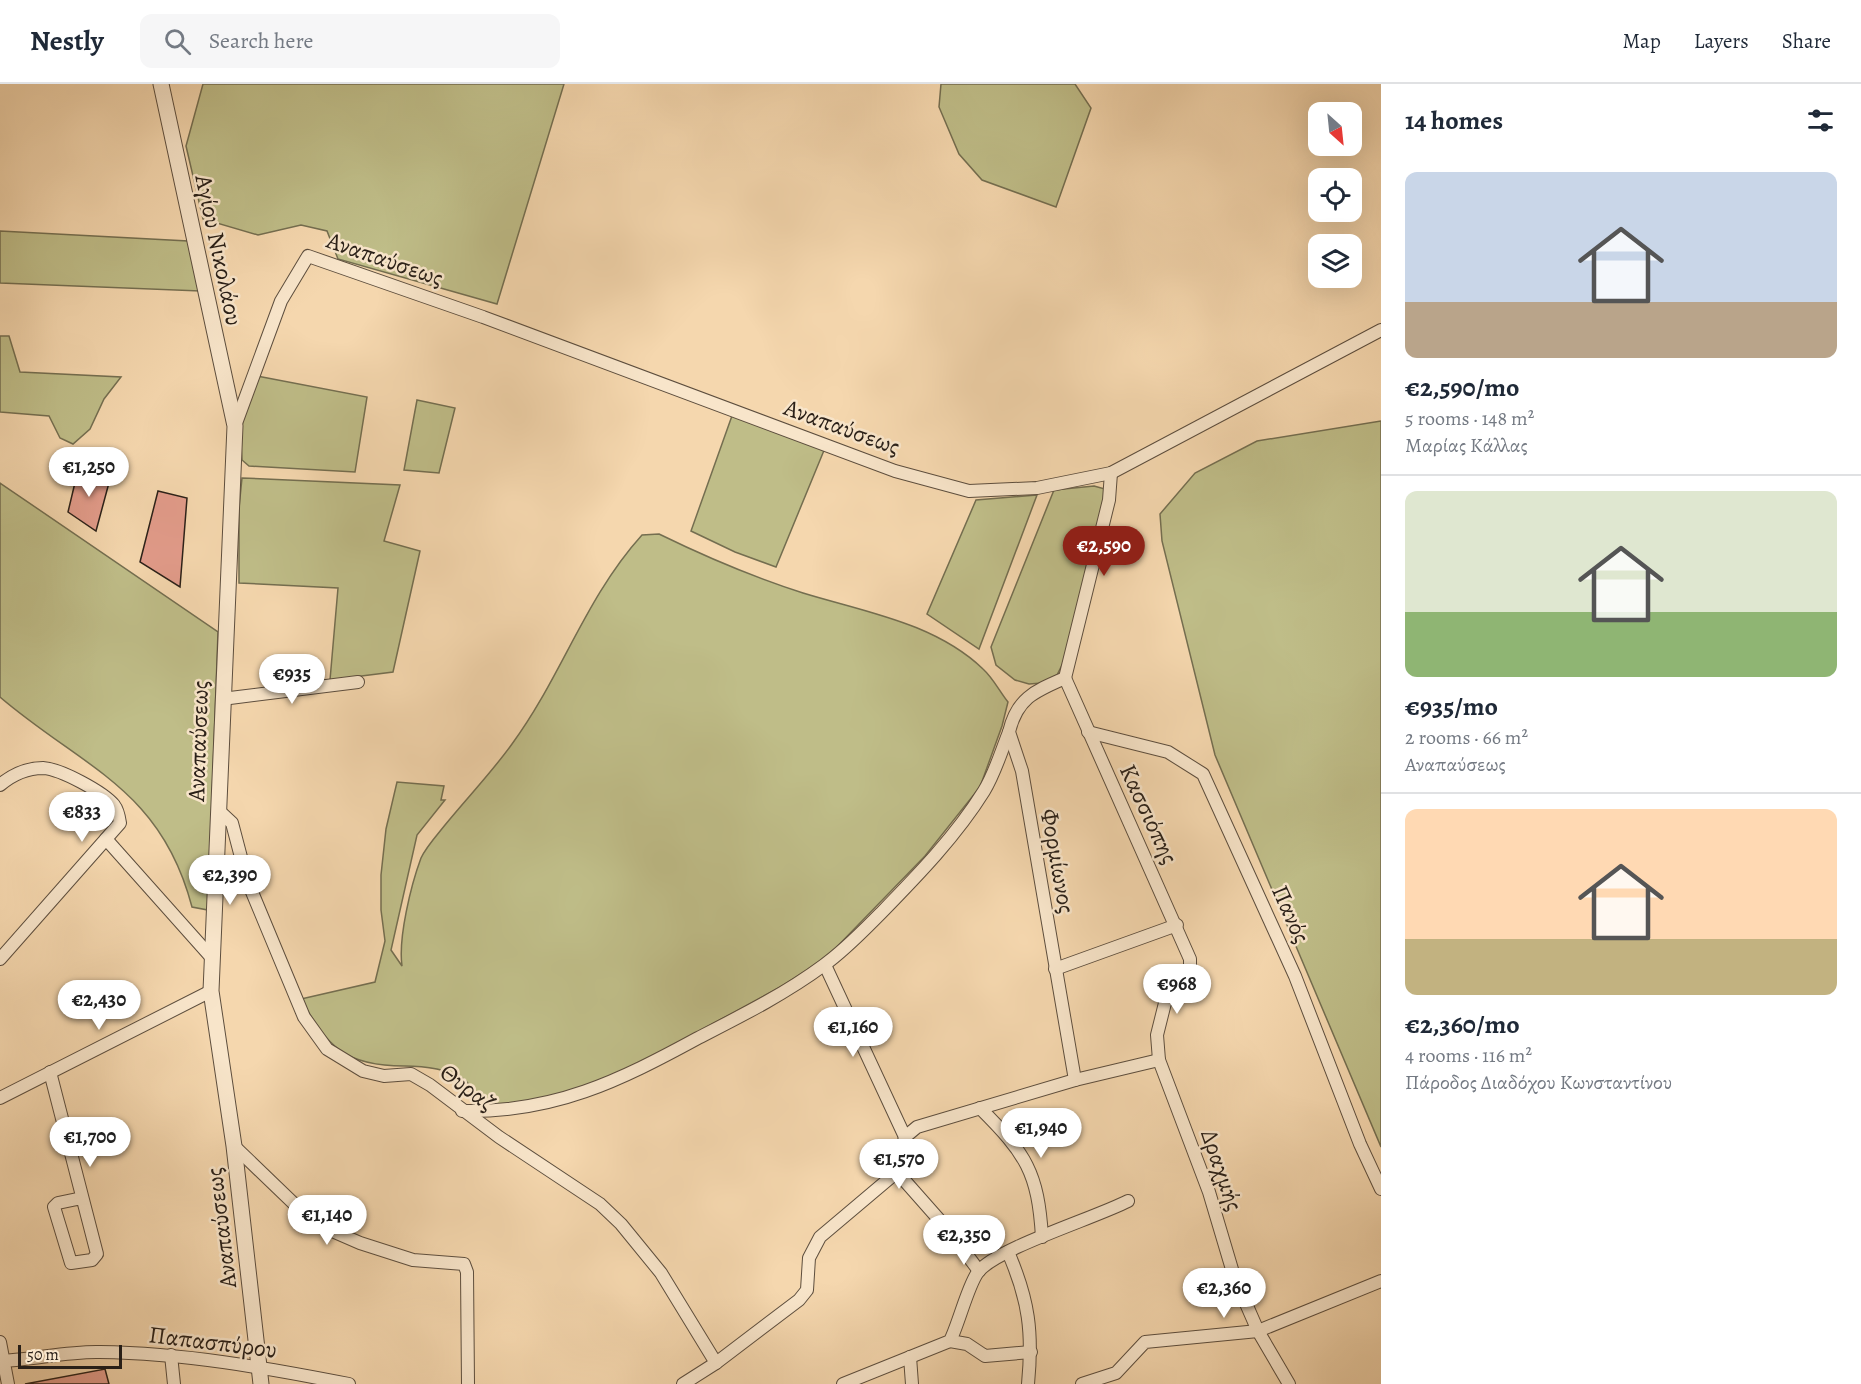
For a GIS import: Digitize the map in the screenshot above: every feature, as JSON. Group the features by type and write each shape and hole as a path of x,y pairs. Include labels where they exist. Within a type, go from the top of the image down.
{"street":[{"name":"Αγίου Νικολάου","path":"161,84 234,426"},
{"name":"Αναπαύσεως","path":"261,1384 234,1146 211,991 222,699 234,426 280,301 308,256 494,321 895,471 969,491 1037,488 1111,473 1381,330"},
{"path":"462,1111 501,1112 558,1102 610,1082 724,1025 825,965 875,919 949,838 983,792 1020,705 1034,693 1065,678 1109,500 1111,473"},
{"name":"Κασσιόπης","path":"1065,678 1177,925 1190,959 1190,969"},
{"path":"222,699 358,682"},
{"name":"Φορμίωνος","path":"1009,732 1022,771 1075,1080"},
{"name":"Πανός","path":"1088,732 1168,752 1203,774 1295,976 1360,1144 1381,1189"},
{"path":"0,785 24,771 43,768 58,771 102,795 116,807 120,823 0,959"},
{"name":"Θυραζ","path":"218,810 232,823 247,880 304,1017 327,1049 347,1063 384,1076 411,1074 600,1204 621,1224 661,1273 716,1363"},
{"path":"106,839 212,958"},
{"path":"1055,969 1177,925"},
{"path":"825,965 905,1137"},
{"name":"Δραχμής","path":"1190,969 1164,1003 1157,1035 1159,1060 1209,1192 1234,1276 1258,1331 1289,1384"},
{"path":"0,1098 211,991"},
{"path":"683,1384 716,1363 799,1300 807,1290 809,1258 819,1237 897,1172 905,1137 917,1127 1075,1080 1159,1060"},
{"path":"50,1072 97,1254 92,1260 71,1263 54,1207 58,1203 82,1198"},
{"path":"980,1108 1021,1153 1026,1163 1036,1184 1042,1237"},
{"path":"234,1146 314,1223 360,1243 413,1260 464,1264 467,1272 468,1384"},
{"path":"897,1172 950,1232 979,1271"},
{"path":"950,1341 979,1271 1008,1252 1128,1201"},
{"path":"1008,1252 1024,1292 1030,1323 1031,1352 1028,1384"},
{"path":"1082,1384 1116,1373 1139,1346 1153,1340 1258,1331 1381,1281"},
{"path":"843,1384 950,1341 967,1344 985,1356 1031,1352"},
{"path":"0,1342 8,1384"},
{"name":"Παπασπύρου","path":"2,1361 98,1352 171,1355 259,1367 349,1384"},
{"path":"171,1355 174,1384"},
{"path":"910,1357 912,1384"}],"shaded area":[{"path":"203,84 564,84 497,304 338,259 327,231 301,225 258,235 203,219 186,146"},
{"path":"941,84 1075,84 1091,108 1056,207 982,180 959,154 939,107"},
{"path":"0,231 188,241 200,291 0,283"},
{"path":"0,336 9,336 20,372 121,377 104,399 90,429 73,444 60,438 49,416 0,412"},
{"path":"257,376 367,397 355,472 249,466 242,460 240,430"},
{"path":"417,400 455,408 439,473 404,470"},
{"path":"733,413 825,448 776,567 735,552 691,531"},
{"path":"1381,421 1381,1147 1215,755 1162,541 1160,514 1195,473 1257,441"},
{"path":"242,478 400,485 384,541 420,551 393,672 330,680 338,588 239,583 239,508"},
{"path":"0,483 218,632 208,910 192,907 178,867 161,834 140,807 116,784 0,697"},
{"path":"1094,486 1105,489 1106,498 1063,663 1057,675 1042,683 1029,684 1015,680 996,665 991,647 1054,490"},
{"path":"1037,495 979,649 927,614 976,500"},
{"path":"659,534 712,559 766,580 898,621 943,640 964,653 987,673 1008,702 1002,726 980,787 925,856 827,957 784,985 635,1066 556,1097 484,1107 468,1084 456,1075 426,1067 367,1062 341,1051 320,1030 301,999 375,982 385,941 381,910 381,875 386,829 397,782 444,786 441,800 445,800 417,835 391,950 402,966 401,954 406,912 423,854 488,775 530,718 589,611 622,559 642,535"}],"building":[{"path":"78,470 110,479 96,531 68,512"},
{"path":"158,491 187,498 180,587 140,562"},
{"path":"105,1369 109,1384 25,1384"}]}
